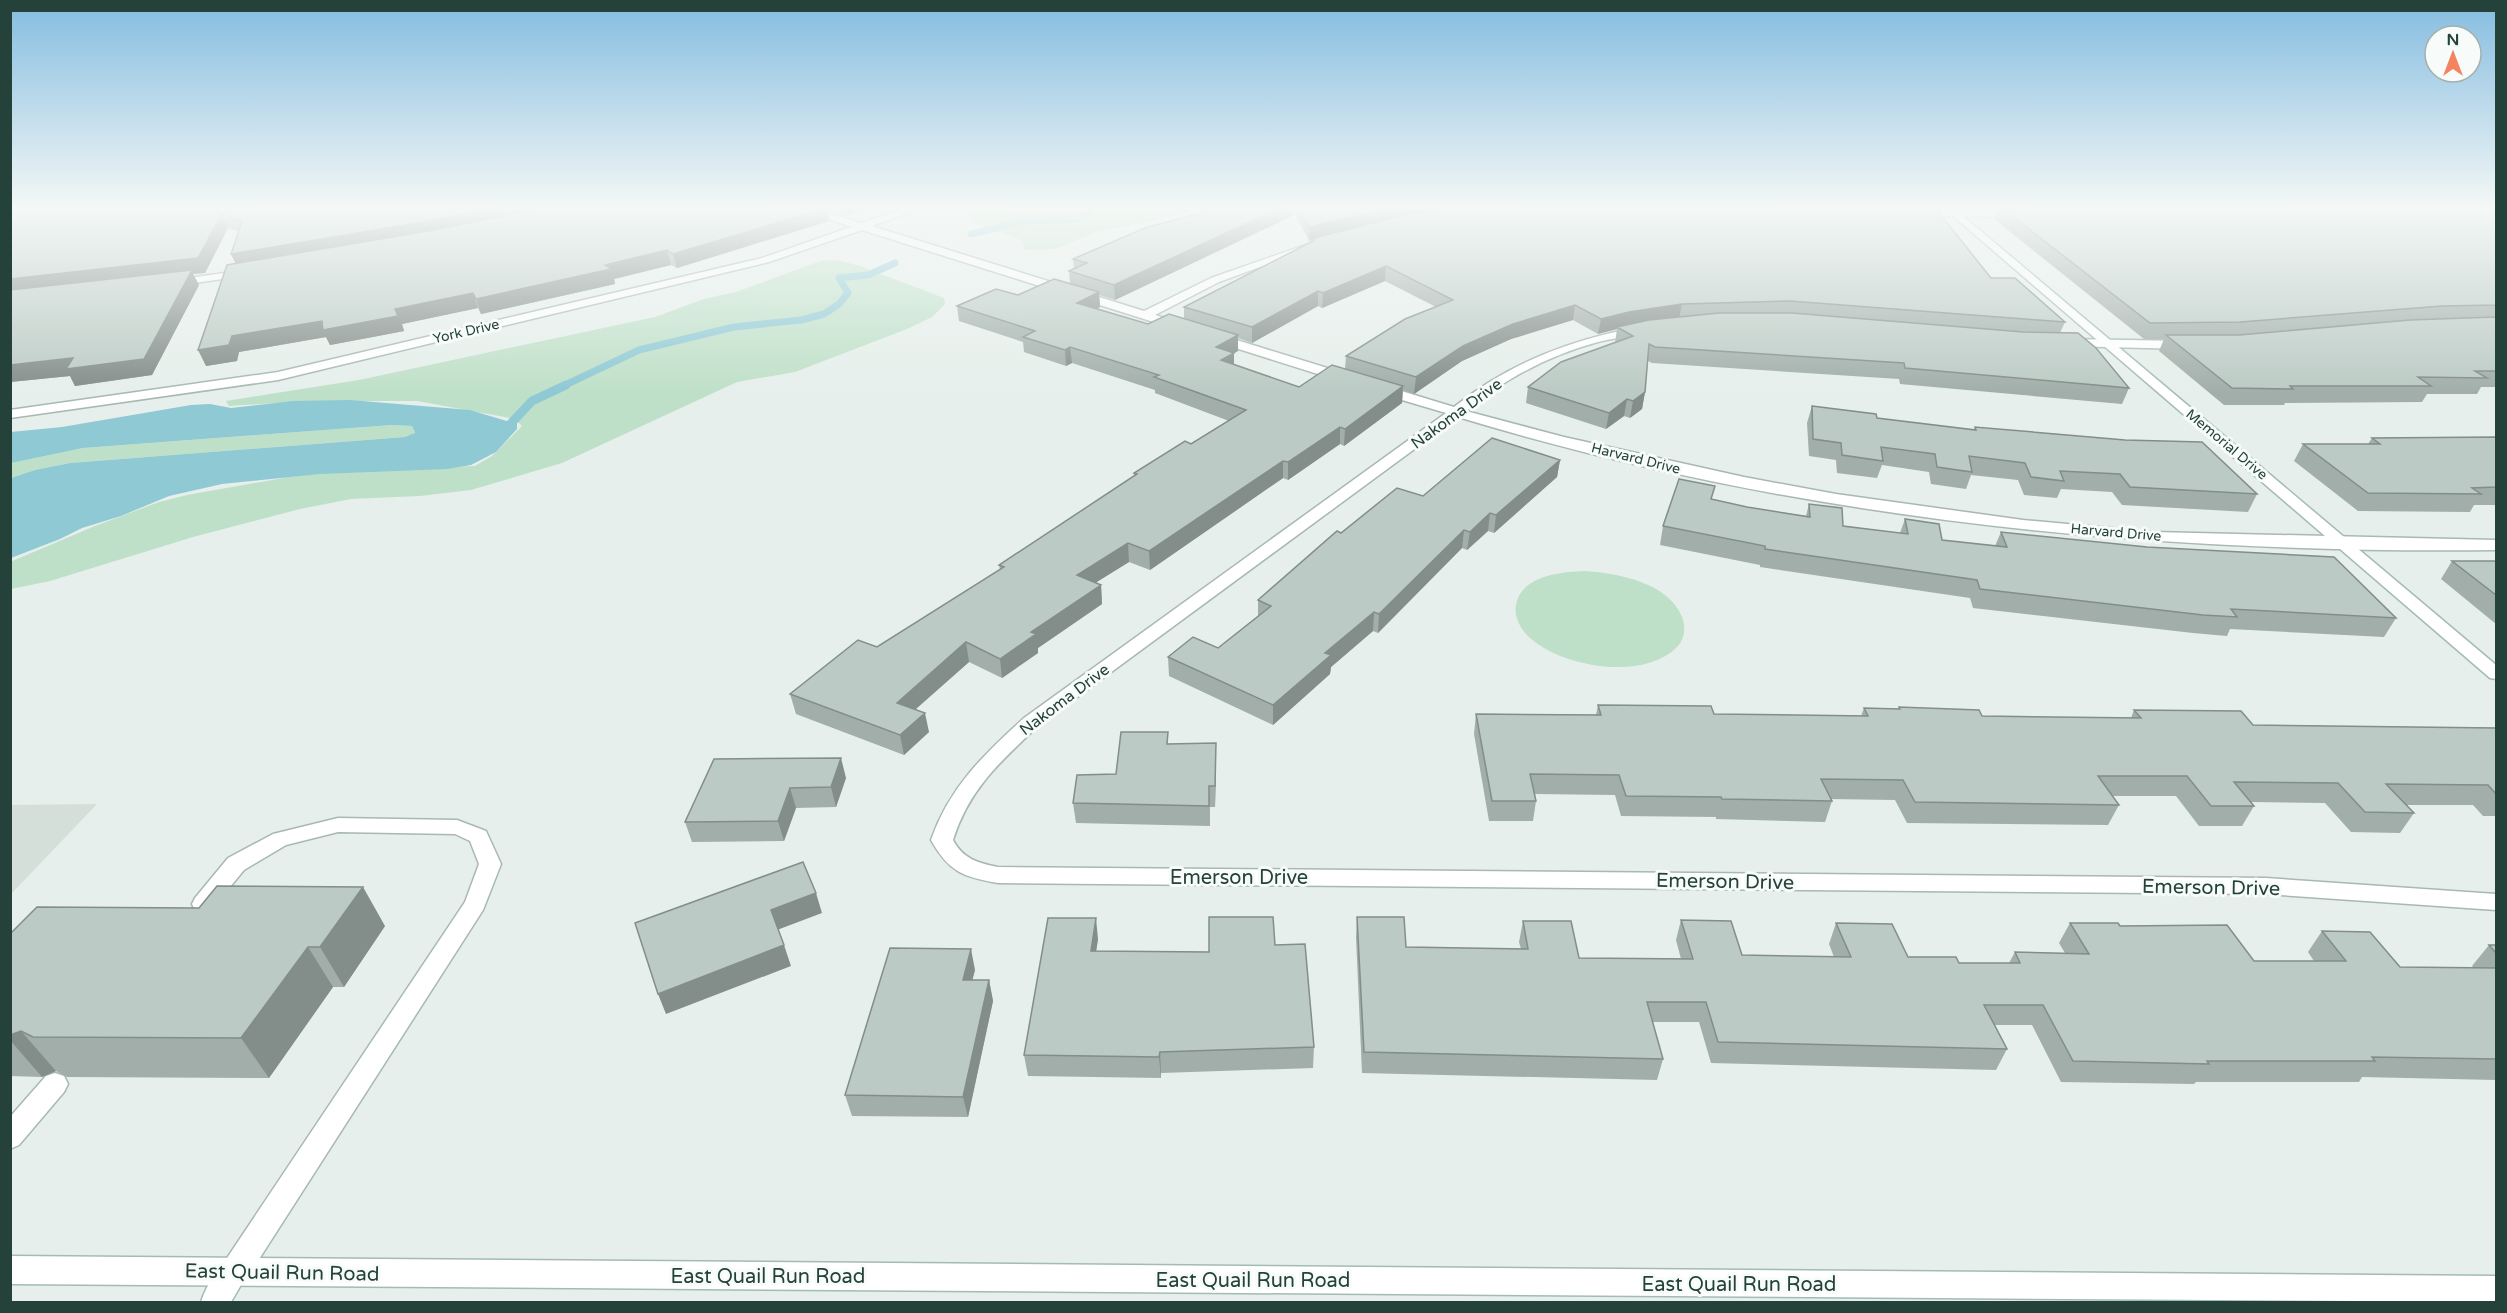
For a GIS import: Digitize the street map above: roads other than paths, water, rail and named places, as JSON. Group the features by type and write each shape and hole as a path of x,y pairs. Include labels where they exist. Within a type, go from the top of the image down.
{"street":[{"name":"York Drive","path":"10,414 278,376 722,270"},
{"name":"Harvard Drive","path":"1001,270 1455,413 1691,472 1910,509 2116,534 2345,544 2496,545"},
{"path":"1145,315 1215,280 1241,270"},
{"name":"Memorial Drive","path":"2022,270 2496,674"},
{"path":"165,284 256,272"},
{"name":"Nakoma Drive","path":"956,862 942,840 949,816 977,772 1031,722 1455,413 1478,393 1514,372 1589,341 1656,328"},
{"path":"2051,342 2109,345 2200,345"},
{"path":"188,923 236,864 280,839 338,825 457,827 479,836 490,864 474,904 215,1302"},
{"name":"Emerson Drive","path":"956,862 974,871 998,875 2265,886 2496,902"},
{"path":"10,1137 55,1084"},
{"name":"East Quail Run Road","path":"10,1270 2496,1290"}],"water":[{"path":"350,400 470,410 517,424 517,429 496,452 471,465 447,469 320,474 222,484 169,496 121,516 82,528 11,558 11,478 35,470 70,463 405,437 415,433 412,426 392,425 83,448 11,463 11,432 62,427 191,405 210,404 231,408 293,401"}],"waterway":[{"path":"563,386 639,350 734,327 801,320 824,314 839,304 848,293 839,278 868,275 879,270"},
{"path":"503,432 532,401 566,385"}]}
